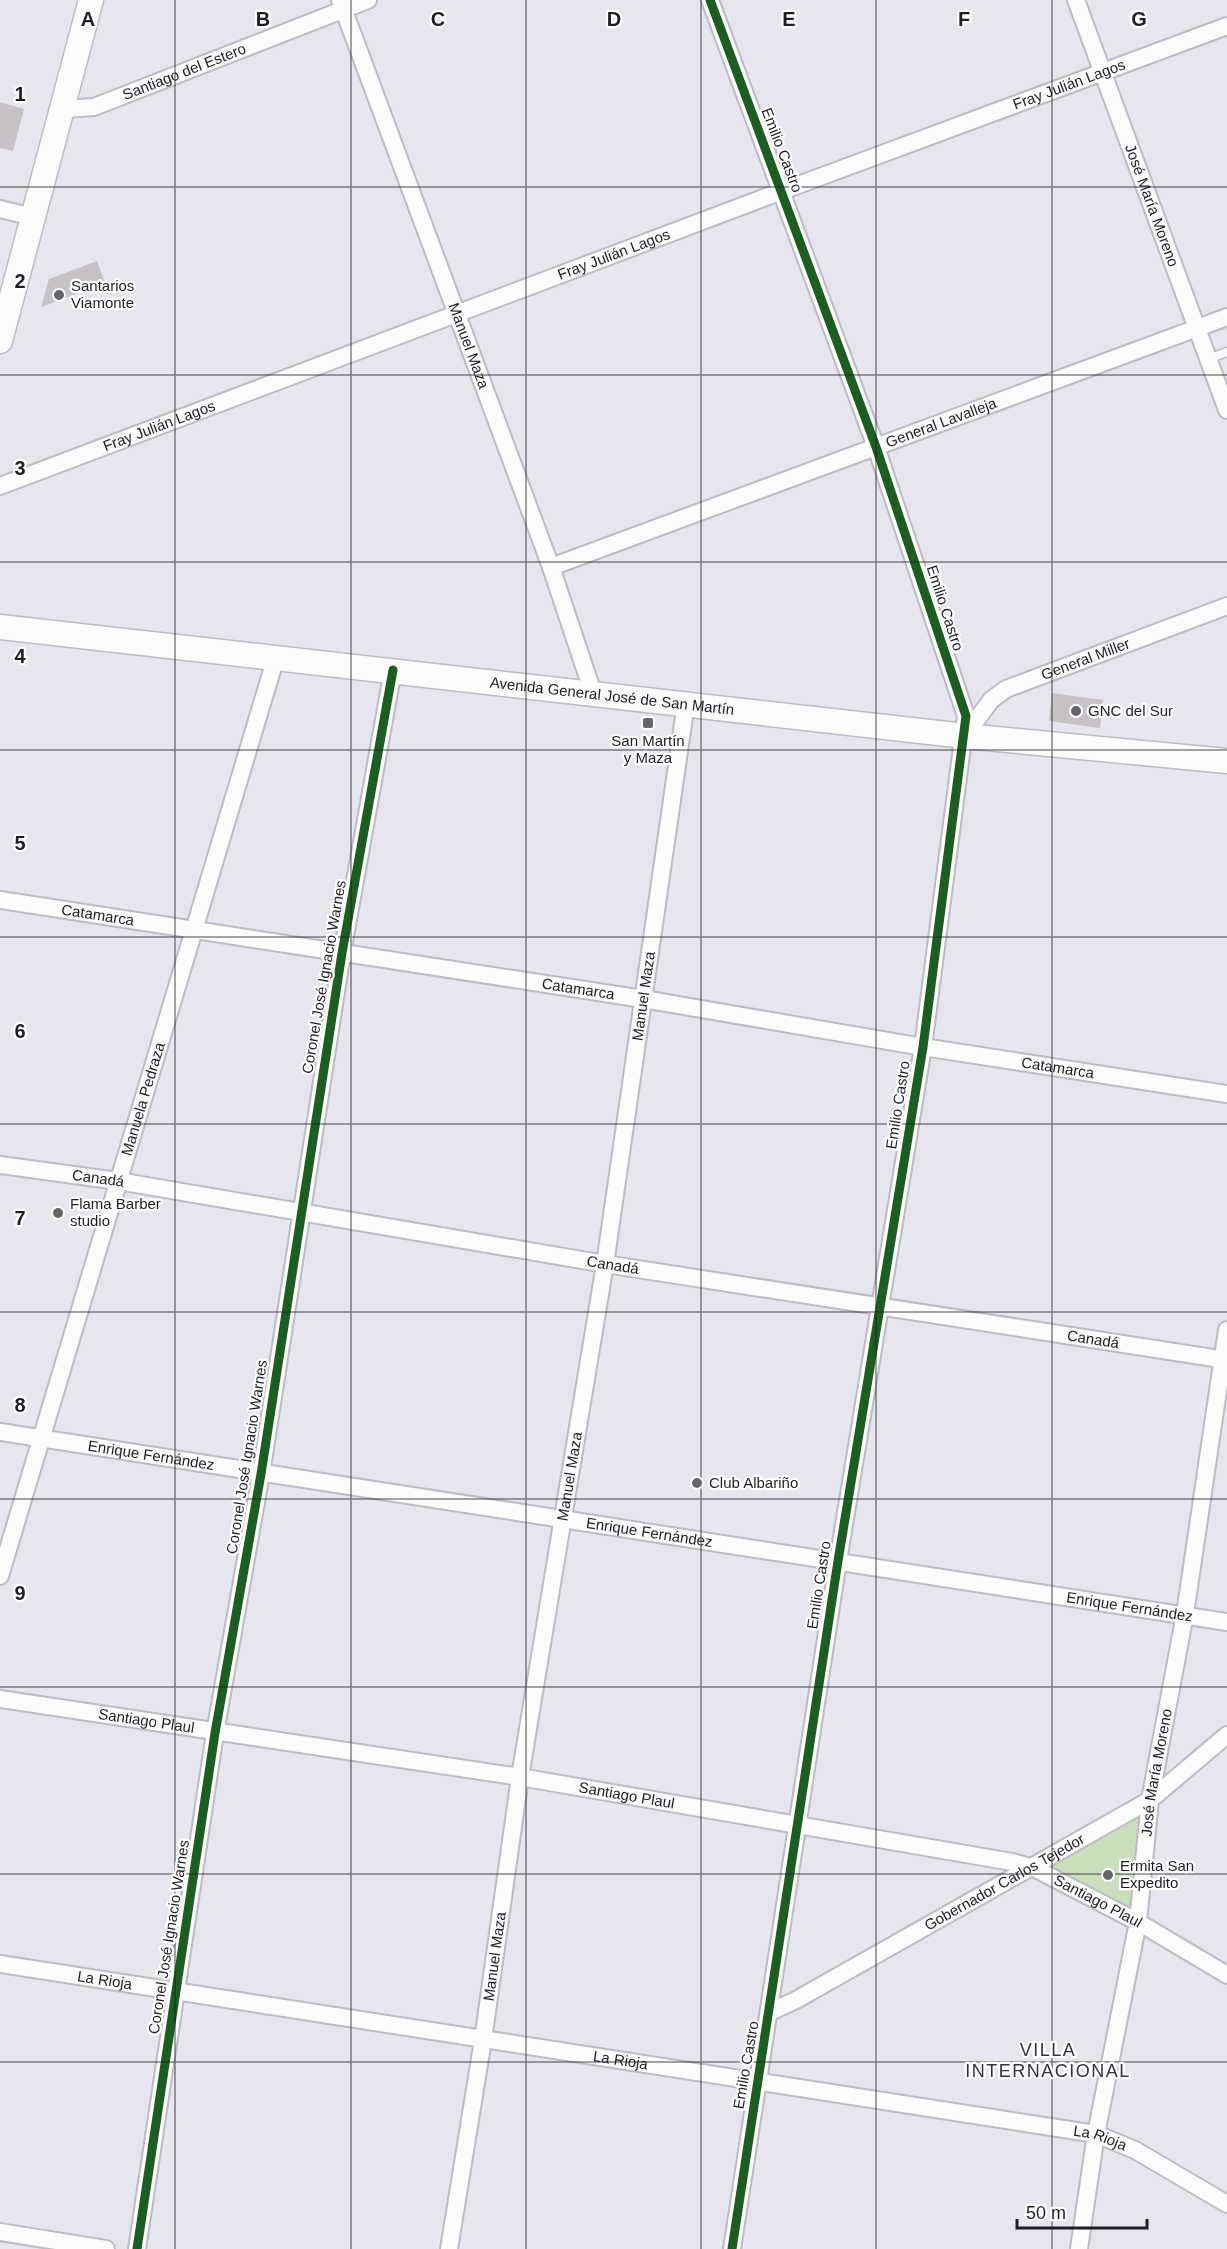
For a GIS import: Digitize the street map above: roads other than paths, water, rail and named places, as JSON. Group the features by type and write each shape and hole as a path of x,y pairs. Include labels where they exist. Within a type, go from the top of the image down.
{"main road":[{"path":"0,341 91,0"},
{"name":"Avenida General José de San Martín","path":"0,627 965,736 1227,761"}],"street":[{"name":"Santiago del Estero","path":"63,109 94,107 342,5 368,0"},
{"name":"Emilio Castro","path":"710,0 876,447 966,716 923,1047 838,1561 732,2249"},
{"name":"José María Moreno","path":"1076,0 1227,410"},
{"name":"Manuel Maza","path":"342,5 552,567 593,693"},
{"name":"Fray Julián Lagos","path":"0,486 1227,26"},
{"path":"0,208 33,217"},
{"name":"General Lavalleja","path":"552,567 1227,316"},
{"name":"General Miller","path":"965,736 991,700 1006,689 1227,606"},
{"name":"Manuela Pedraza","path":"0,1576 192,929 276,657"},
{"name":"Coronel José Ignacio Warnes","path":"137,2249 216,1733 261,1474 300,1212 342,953 393,670"},
{"name":"Manuel Maza","path":"449,2249 483,2040 520,1777 605,1264 686,704"},
{"name":"Catamarca","path":"0,900 643,999 923,1047 1227,1094"},
{"name":"Canadá","path":"0,1165 118,1181 605,1264 1225,1360"},
{"name":"José María Moreno","path":"1079,2249 1096,2134 1138,1923 1150,1800 1185,1614 1225,1360 1227,1330"},
{"name":"Enrique Fernández","path":"0,1432 261,1474 562,1517 1227,1622"},
{"name":"Santiago Plaul","path":"0,1699 520,1777 1034,1868 1138,1923 1227,1976"},
{"name":"Gobernador Carlos Tejedor","path":"770,2012 796,2000 1034,1868 1150,1800 1227,1735"},
{"name":"La Rioja","path":"0,1964 1096,2134 1135,2150 1227,2204"},
{"path":"0,2232 106,2249"}],"lane":[{"path":"1208,359 1227,352"}],"place":[{"name":"Santarios Viamonte","path":"59,295"},
{"name":"GNC del Sur","path":"1076,711"},
{"name":"San Martín y Maza","path":"648,723"},
{"name":"Flama Barber studio","path":"58,1213"},
{"name":"Club Albariño","path":"697,1483"},
{"name":"Ermita San Expedito","path":"1108,1875"}],"district":[{"name":"VILLA INTERNACIONAL","path":"1048,2060"}]}
